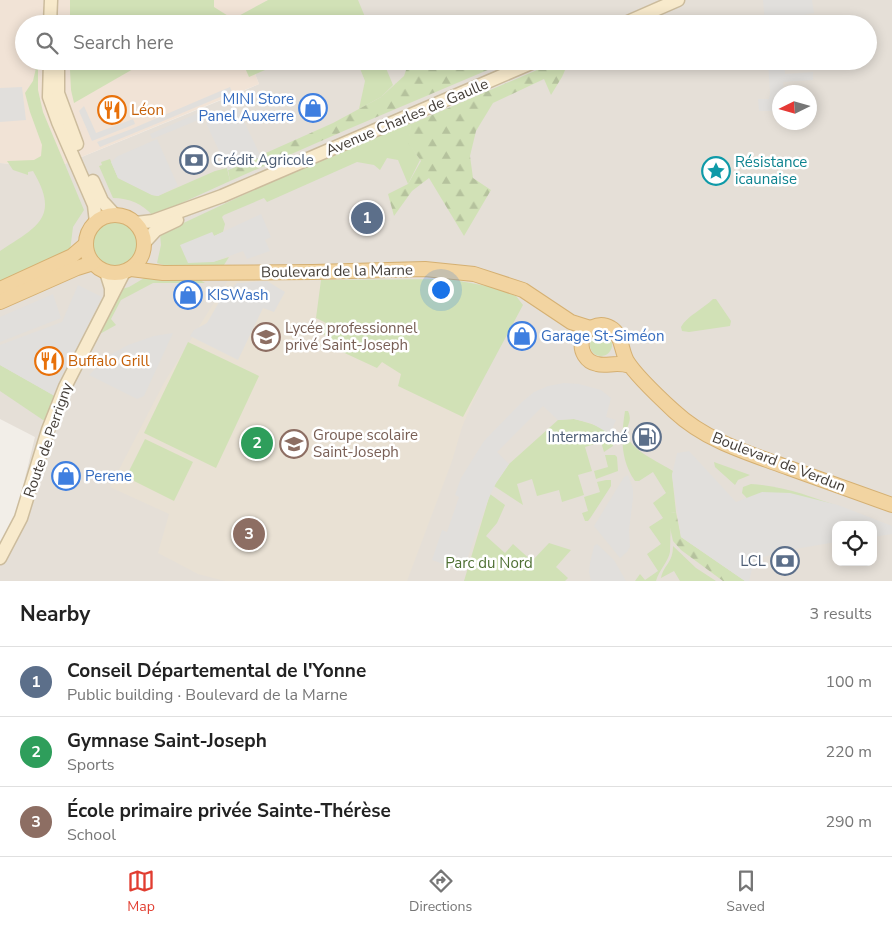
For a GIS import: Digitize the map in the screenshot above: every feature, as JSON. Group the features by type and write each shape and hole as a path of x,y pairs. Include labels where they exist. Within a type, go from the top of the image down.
{"main road":[{"path":"144,249 138,263 128,270 106,272 94,263 87,251 87,236 101,218 114,214 130,218 144,235 144,249 151,270"},
{"path":"0,290 72,256 86,244"},
{"path":"0,302 77,268 94,263"},
{"name":"Boulevard de la Marne","path":"128,270 151,270 163,273 425,269 474,274 523,290 586,334"},
{"path":"597,325 610,327 620,338 622,351 630,366 609,363 602,365 590,362 582,350 586,334 597,325"},
{"path":"609,363 619,354 621,345"},
{"name":"Boulevard de Verdun","path":"630,366 674,411 694,427 714,439 743,452 892,506"}],"street":[{"path":"50,15 51,0"},
{"path":"58,15 59,0"},
{"path":"644,15 678,0"},
{"path":"50,70 49,97 94,204 96,222"},
{"path":"58,70 58,93 66,118 102,201 114,214"},
{"name":"Avenue Charles de Gaulle","path":"136,223 153,221 222,196 515,70"},
{"name":"Avenue Charles de Gaulle","path":"144,249 156,230 222,196"},
{"name":"Route de Perrigny","path":"0,558 21,518 48,430 62,393 111,296 128,270"},
{"path":"106,272 111,288 111,296"}],"shaded area":[{"path":"0,0 268,0 241,15 15,15 15,70 254,70 259,84 57,167 0,163"},
{"path":"268,0 892,0 892,581 0,581 0,545 14,523 35,437 0,419 0,163 57,167 259,84 254,70 877,70 877,15 240,15"},
{"path":"763,0 812,0 814,13 804,15 764,15"},
{"path":"769,70 785,70 785,74 813,72 813,80 783,82 783,85 772,85 772,111 759,111 758,99 769,99"},
{"path":"22,87 26,120 0,122 0,88"},
{"path":"230,87 232,92 163,121 100,147 97,142 129,130"},
{"path":"84,106 96,133 133,119 135,124 92,141 79,111"},
{"path":"238,109 261,157 228,170 206,123"},
{"path":"205,110 208,116 152,139 150,134"},
{"path":"157,139 178,186 158,196 152,195 118,178 111,162 118,156"},
{"path":"261,214 271,237 265,240 270,251 247,259 243,251 213,262 188,263 180,245 212,232 214,236"},
{"name":"Groupe scolaire Saint-Joseph","path":"230,277 433,285 480,385 462,427 452,461 407,581 225,581 198,574 158,553 169,514 110,487 165,381"},
{"path":"267,281 285,292 274,312 263,308 238,360 190,336 194,330 207,323 222,297 237,283"},
{"path":"78,285 102,297 53,395 0,365 0,345 62,322"},
{"path":"53,294 61,318 0,342 0,317"},
{"path":"173,333 144,396 137,399 89,375 108,356 128,345 154,336"},
{"path":"564,383 579,384 601,390 611,398 606,417 616,420 610,434 591,423 574,419 558,420 543,406 497,452 509,464 496,483 488,500 463,571 432,560 442,530 447,532 459,497 455,495 461,478 484,441 534,392 548,386"},
{"path":"689,451 736,502 762,492 790,493 838,505 892,526 892,534 877,536 877,521 832,521 832,543 763,557 758,563 753,565 749,581 745,581 681,537 672,475 677,453"},
{"path":"628,475 633,489 629,530 630,547 620,558 594,526 624,477"},
{"path":"597,544 614,560 626,581 591,581 590,563 594,546"}],"green space":[{"path":"70,0 214,0 214,7 227,15 70,15"},
{"path":"268,0 358,0 364,15 240,15"},
{"path":"36,70 38,70 38,90 43,112 84,210 73,227 70,251 0,282 0,251 34,228 44,211 45,200 33,171 28,172 28,175 13,170 7,161 34,160 41,156 42,145 25,93 33,81"},
{"path":"70,70 131,70 74,103"},
{"path":"246,70 265,70 249,77"},
{"path":"361,70 387,70 393,85 381,97 359,109 365,81"},
{"path":"406,70 488,70 230,181 228,170 333,123 381,97 404,76"},
{"path":"537,70 565,70 551,95 544,79 493,103 476,131 470,156 473,178 491,190 464,236 429,178 412,191 394,216 388,194 408,184 421,161 408,143 411,124"},
{"path":"409,122 411,124 409,143 420,160 408,184 398,160 387,158 380,170 374,165 357,162 267,202 264,198 224,215 222,217 225,224 223,232 214,236 212,232 213,262 229,257 224,265 167,266 157,263 161,245 160,234 258,188"},
{"path":"110,159 118,178 152,195 158,196 215,171 227,168 230,181 153,216 135,202 113,198 99,166 102,165 101,162"},
{"path":"115,221 128,225 134,231 138,244 134,257 128,263 115,267 102,263 96,257 92,244 96,231 102,225"},
{"path":"146,277 200,280 205,283 153,283 121,300 111,319 116,325 98,335 118,290 129,287"},
{"path":"449,279 492,287 516,296 523,305 463,417 398,386 401,374 382,362 377,368 323,343 326,336 322,333 326,323 316,318 321,280"},
{"path":"713,299 716,299 731,321 730,326 689,332 682,331 683,323"},
{"path":"597,334 605,334 612,341 612,349 605,356 597,356 590,349 590,341"},
{"path":"188,342 259,376 216,468 144,433"},
{"path":"0,365 56,398 47,421 0,391"},
{"path":"625,411 628,411 630,420 627,434 633,445 673,471 676,512 671,513 670,552 656,581 635,581 640,574 645,580 658,571 647,554 661,544 649,527 663,518 653,503 666,493 653,472 639,481 635,481 630,473 623,448"},
{"path":"574,419 600,427 610,435 613,446 604,452 601,442 585,447 592,471 578,475 584,495 562,502 559,490 537,496 532,479 517,484 523,505 494,486 509,464 558,420"},
{"path":"145,439 193,462 174,501 126,477"},
{"path":"605,455 615,455 617,457 618,471 596,479 594,471 608,467"},
{"path":"714,462 750,475 738,480 735,485 715,467"},
{"path":"611,480 611,486 591,517 588,521 585,521 582,513 588,511 584,497 600,492 597,482"},
{"path":"751,484 785,489 840,507 762,514 742,493 743,487"},
{"name":"Parc du Nord","path":"490,494 505,505 497,523 486,536 505,553 513,544 532,561 549,543 571,550 556,567 568,578 565,581 464,581"},
{"path":"676,512 681,537 745,581 723,581 681,550 673,541 669,523 671,513"},
{"path":"673,546 696,568 716,581 680,581 674,571 661,578 672,556"}],"place":[{"name":"MINI Store Panel Auxerre","path":"313,108"},
{"name":"Léon","path":"112,110"},
{"name":"Crédit Agricole","path":"194,160"},
{"name":"Résistance icaunaise","path":"716,171"},
{"name":"Conseil Départemental de l'Yonne","path":"367,218"},
{"name":"KISWash","path":"188,295"},
{"name":"Garage St-Siméon","path":"522,336"},
{"name":"Lycée professionnel privé Saint-Joseph","path":"266,337"},
{"name":"Buffalo Grill","path":"49,361"},
{"name":"Intermarché","path":"647,437"},
{"name":"Gymnase Saint-Joseph","path":"257,443"},
{"name":"Groupe scolaire Saint-Joseph","path":"294,444"},
{"name":"Perene","path":"66,476"},
{"name":"École primaire privée Sainte-Thérèse","path":"249,534"},
{"name":"LCL","path":"785,561"}]}
